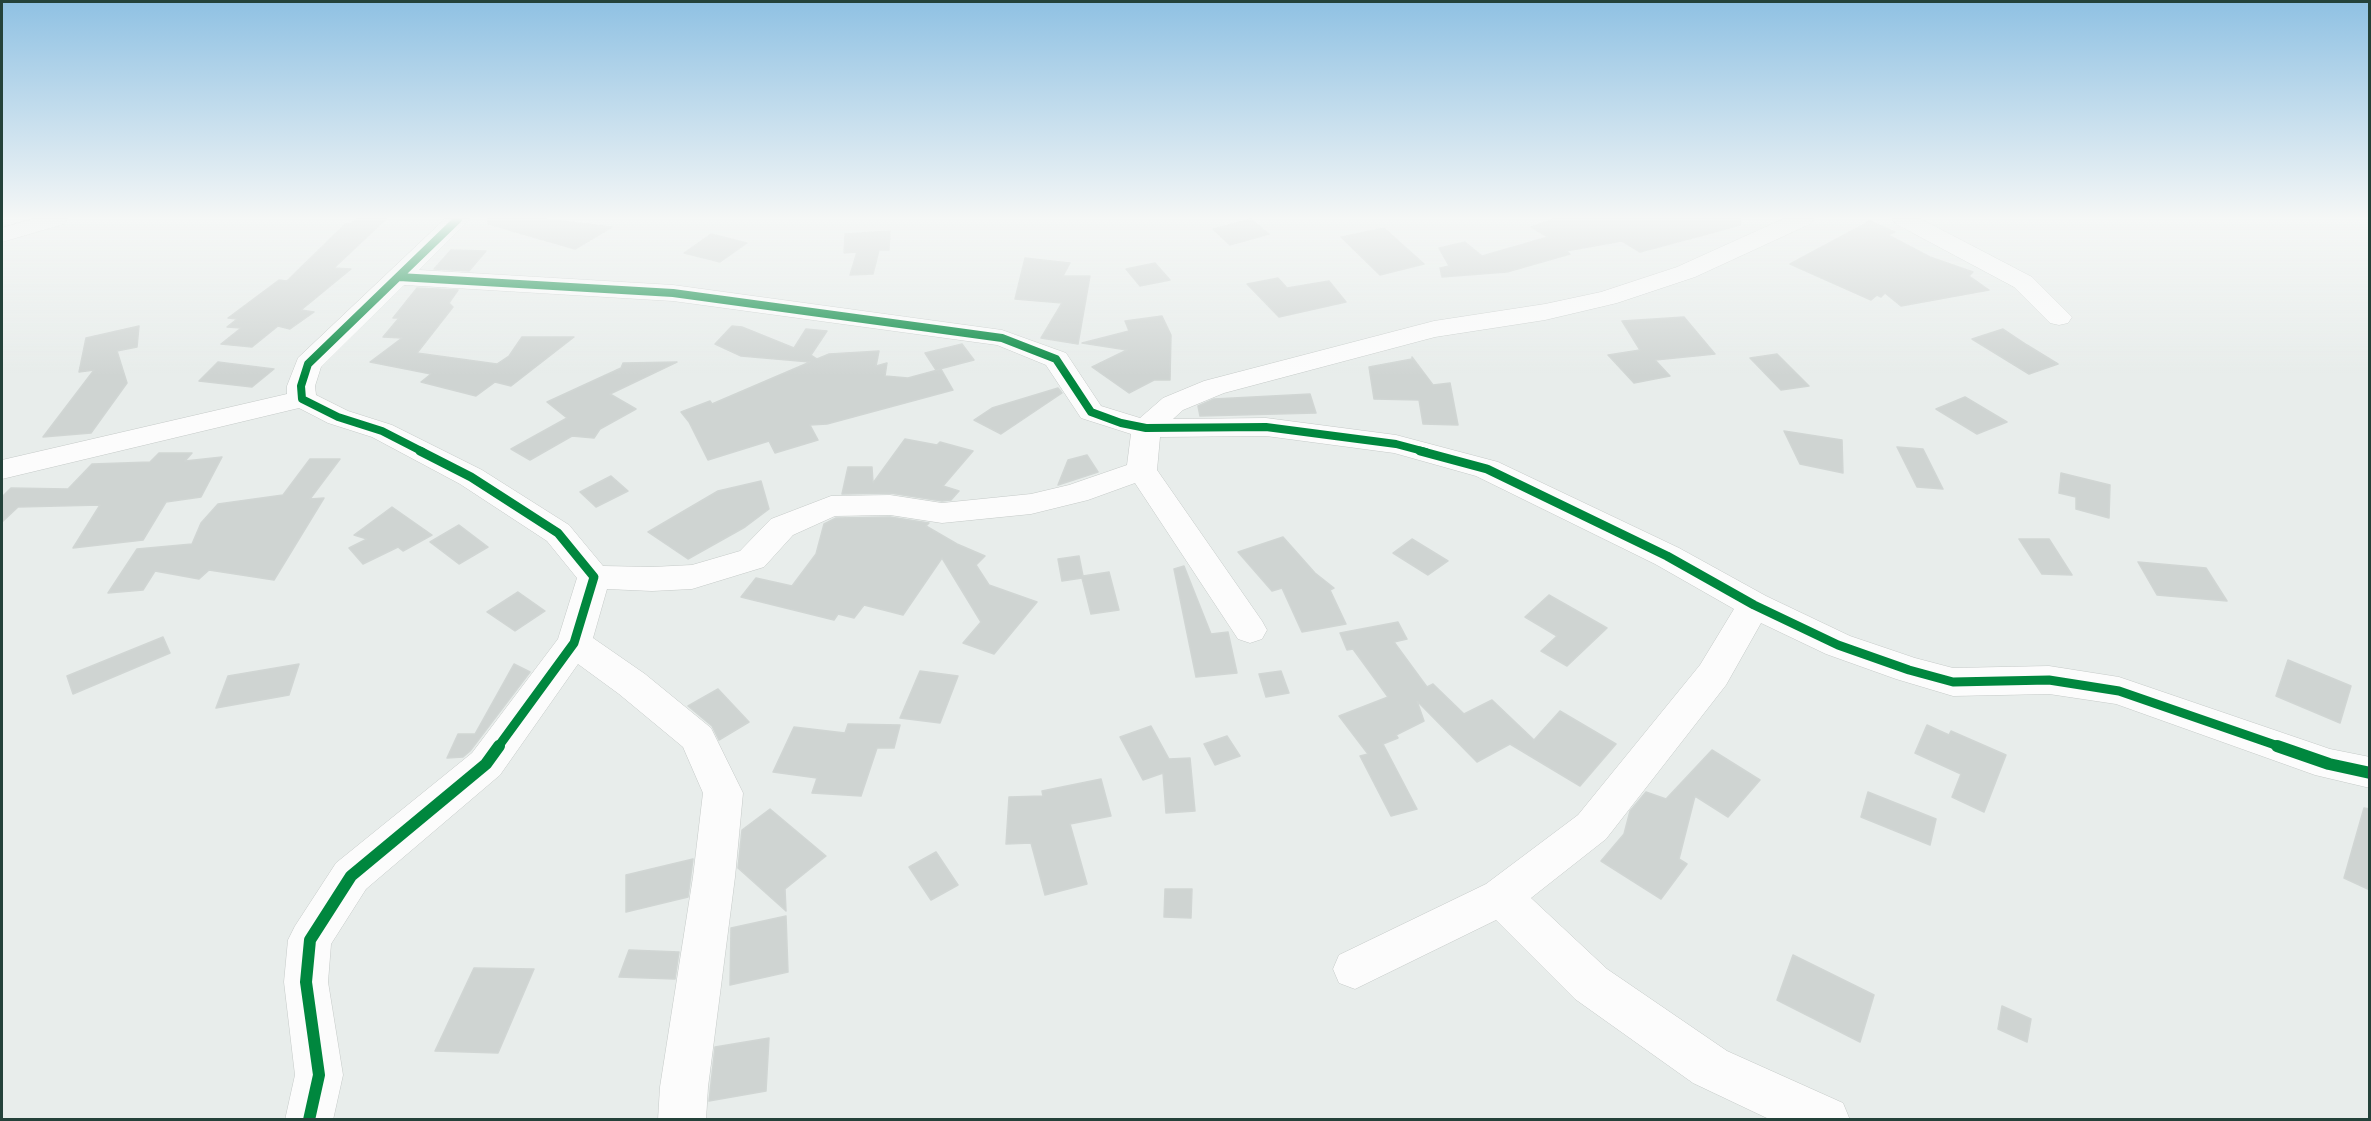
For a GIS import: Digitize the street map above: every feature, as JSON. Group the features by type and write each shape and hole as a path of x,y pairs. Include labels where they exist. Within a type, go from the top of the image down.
{"street":[{"path":"302,399 301,386 308,364 405,271"},
{"path":"1250,630 1142,470 1146,428 1173,404 1214,387 1434,328 1545,312 1608,298 1688,271"},
{"path":"2003,271 2023,282 2059,317"},
{"path":"399,277 661,292 1002,338 1056,359 1091,412 1121,423 1146,428 1266,427 1396,444 1487,469 1667,556 1754,605 1838,645 1909,670 1953,682 2049,680 2119,691 2329,764 2370,773"},
{"path":"2,469 302,399 338,417 381,431 471,477 558,533 594,577 652,579 692,577 752,559 782,527 831,506 890,505 942,513 1031,504 1077,493 1142,470"},
{"path":"309,1119 319,1075 306,982 310,940 351,876 486,764 574,643 594,577"},
{"path":"1354,969 1501,897 1592,827 1713,675 1754,605"},
{"path":"574,643 632,684 698,738 723,793 714,877 684,1087 682,1119"},
{"path":"1501,897 1591,984 1710,1067 1826,1119"}],"building":[{"path":"297,271 348,271 301,310 314,312 290,329 278,326 252,347 221,344 241,328 227,327 237,319 228,318 279,280 287,281"},
{"path":"851,271 874,271 873,274 850,275"},
{"path":"1022,271 1066,271 1063,276 1090,276 1078,344 1041,338 1062,303 1015,299"},
{"path":"1128,271 1162,271 1170,280 1140,286"},
{"path":"1376,271 1395,271 1380,275"},
{"path":"1441,271 1509,271 1507,272 1442,277"},
{"path":"1806,271 1971,271 1973,272 1969,276 1989,290 1901,306 1885,293 1871,300"},
{"path":"1278,278 1287,288 1329,281 1346,302 1279,317 1247,284"},
{"path":"417,288 458,290 449,303 453,307 417,353 497,364 509,356 522,337 574,337 511,386 495,382 476,396 421,382 431,374 370,362 402,338 383,337 399,318 393,318"},
{"path":"1162,316 1171,335 1170,380 1154,380 1129,393 1092,367 1127,350 1082,343 1129,331 1125,321"},
{"path":"1684,317 1715,354 1655,360 1670,376 1634,383 1608,355 1640,350 1622,321"},
{"path":"139,326 137,347 117,351 127,383 91,433 43,437 94,370 79,372 86,338"},
{"path":"732,326 742,327 794,348 806,329 827,331 811,355 817,359 829,354 879,351 876,366 887,363 885,376 908,378 941,369 953,390 827,424 810,425 818,440 775,453 769,441 708,460 689,422 681,412 710,401 712,404 810,362 741,356 715,344"},
{"path":"2003,329 2058,364 2029,374 1972,339"},
{"path":"962,344 974,360 936,370 925,353"},
{"path":"1777,354 1809,386 1781,390 1750,358"},
{"path":"1412,357 1433,385 1450,383 1458,425 1423,424 1419,400 1374,399 1369,367 1412,359"},
{"path":"218,362 274,369 252,387 199,381"},
{"path":"677,362 610,394 636,409 600,429 594,438 572,436 530,460 511,449 567,418 547,402 621,368 623,363"},
{"path":"1058,388 1062,393 1001,434 974,420 992,408"},
{"path":"1310,394 1316,413 1200,416 1198,406 1214,399"},
{"path":"1965,397 2007,422 1977,434 1936,409"},
{"path":"1784,431 1842,440 1843,473 1800,464"},
{"path":"905,439 937,445 940,442 973,451 943,486 959,491 951,500 942,501 890,493 842,494 848,467 872,467 873,483"},
{"path":"1897,447 1923,449 1943,489 1917,487"},
{"path":"159,453 192,453 185,461 222,457 201,497 166,502 143,540 73,548 100,505 18,507 2,522 2,497 11,488 68,489 92,464 150,462"},
{"path":"1087,455 1098,472 1058,485 1068,460"},
{"path":"310,459 340,459 310,499 324,498 274,580 209,570 199,579 155,571 143,590 108,593 137,549 192,544 201,523 218,504 283,495"},
{"path":"2061,473 2110,485 2109,518 2076,509 2076,497 2059,493"},
{"path":"611,476 628,491 596,507 580,492"},
{"path":"761,481 769,509 745,527 688,559 648,532 718,491"},
{"path":"392,507 432,535 403,551 398,547 363,564 349,548 367,539 354,535"},
{"path":"890,517 929,523 926,526 957,544 985,556 976,565 989,585 1037,602 994,654 963,643 981,622 942,558 903,615 864,605 854,618 838,614 834,620 741,597 756,578 792,586 816,554 824,524 836,518"},
{"path":"459,525 488,547 459,564 430,542"},
{"path":"1283,537 1315,573 1334,588 1330,590 1346,624 1302,632 1282,588 1272,591 1238,552"},
{"path":"1412,539 1448,561 1428,575 1393,553"},
{"path":"2019,539 2049,539 2072,575 2042,574"},
{"path":"1079,556 1083,576 1109,572 1119,610 1091,614 1082,578 1062,581 1058,559"},
{"path":"2138,562 2206,568 2227,601 2157,595"},
{"path":"1184,566 1211,634 1228,632 1237,673 1196,677 1174,569"},
{"path":"518,592 545,611 515,631 487,612"},
{"path":"1549,595 1607,628 1567,666 1541,651 1557,636 1525,617"},
{"path":"1398,622 1407,639 1394,642 1427,687 1433,684 1464,714 1492,700 1534,740 1560,711 1616,744 1580,786 1510,744 1477,762 1417,701 1424,721 1396,735 1398,738 1383,744 1417,809 1391,816 1360,756 1368,754 1339,716 1388,697 1353,649 1347,650 1340,633"},
{"path":"163,637 170,653 73,694 67,676"},
{"path":"2288,660 2351,686 2340,723 2276,696"},
{"path":"299,664 289,695 216,708 228,676"},
{"path":"514,664 530,672 470,751 463,757 447,758 458,734 475,734"},
{"path":"920,671 958,676 940,723 900,718"},
{"path":"1281,671 1289,693 1266,697 1259,674"},
{"path":"718,689 749,722 719,740 712,726 688,706"},
{"path":"848,724 900,725 894,748 877,748 861,796 812,793 817,778 773,772 794,727 845,733"},
{"path":"1927,725 1949,735 1951,731 2006,755 1984,812 1952,797 1961,774 1915,753"},
{"path":"1151,726 1169,759 1190,758 1195,811 1166,813 1163,773 1143,780 1120,737"},
{"path":"1227,736 1240,756 1215,765 1204,744"},
{"path":"1712,750 1760,780 1728,817 1695,796 1679,859 1687,864 1661,899 1601,861 1624,834 1630,811 1646,792 1666,799"},
{"path":"1101,779 1111,816 1070,824 1087,884 1045,895 1031,843 1006,844 1009,797 1043,796 1042,791"},
{"path":"1868,792 1936,819 1930,845 1861,817"},
{"path":"2364,808 2370,809 2370,890 2344,878"},
{"path":"770,809 826,856 785,889 786,911 738,868 742,830"},
{"path":"936,852 958,885 931,900 909,867"},
{"path":"693,859 688,897 626,912 626,875"},
{"path":"1165,889 1192,889 1191,918 1164,917"},
{"path":"786,916 788,972 730,985 731,928"},
{"path":"629,950 679,952 675,979 619,977"},
{"path":"1793,955 1874,995 1860,1042 1777,1000"},
{"path":"474,968 534,969 498,1053 435,1051"},
{"path":"2002,1006 2031,1019 2027,1042 1998,1029"},
{"path":"769,1038 766,1091 709,1101 715,1047"}],"cycle path":[{"path":"309,1120 319,1075 306,982 310,940 351,876 486,764 574,643 594,577 558,533 471,477 382,431 338,417 302,399 301,386 308,364 404,271"},
{"path":"399,277 673,293 1002,338 1056,359 1091,412 1121,423 1146,428 1266,427 1396,444 1487,469 1667,556 1754,605 1838,645 1909,670 1953,682 2049,680 2119,691 2329,764 2370,773"}]}
